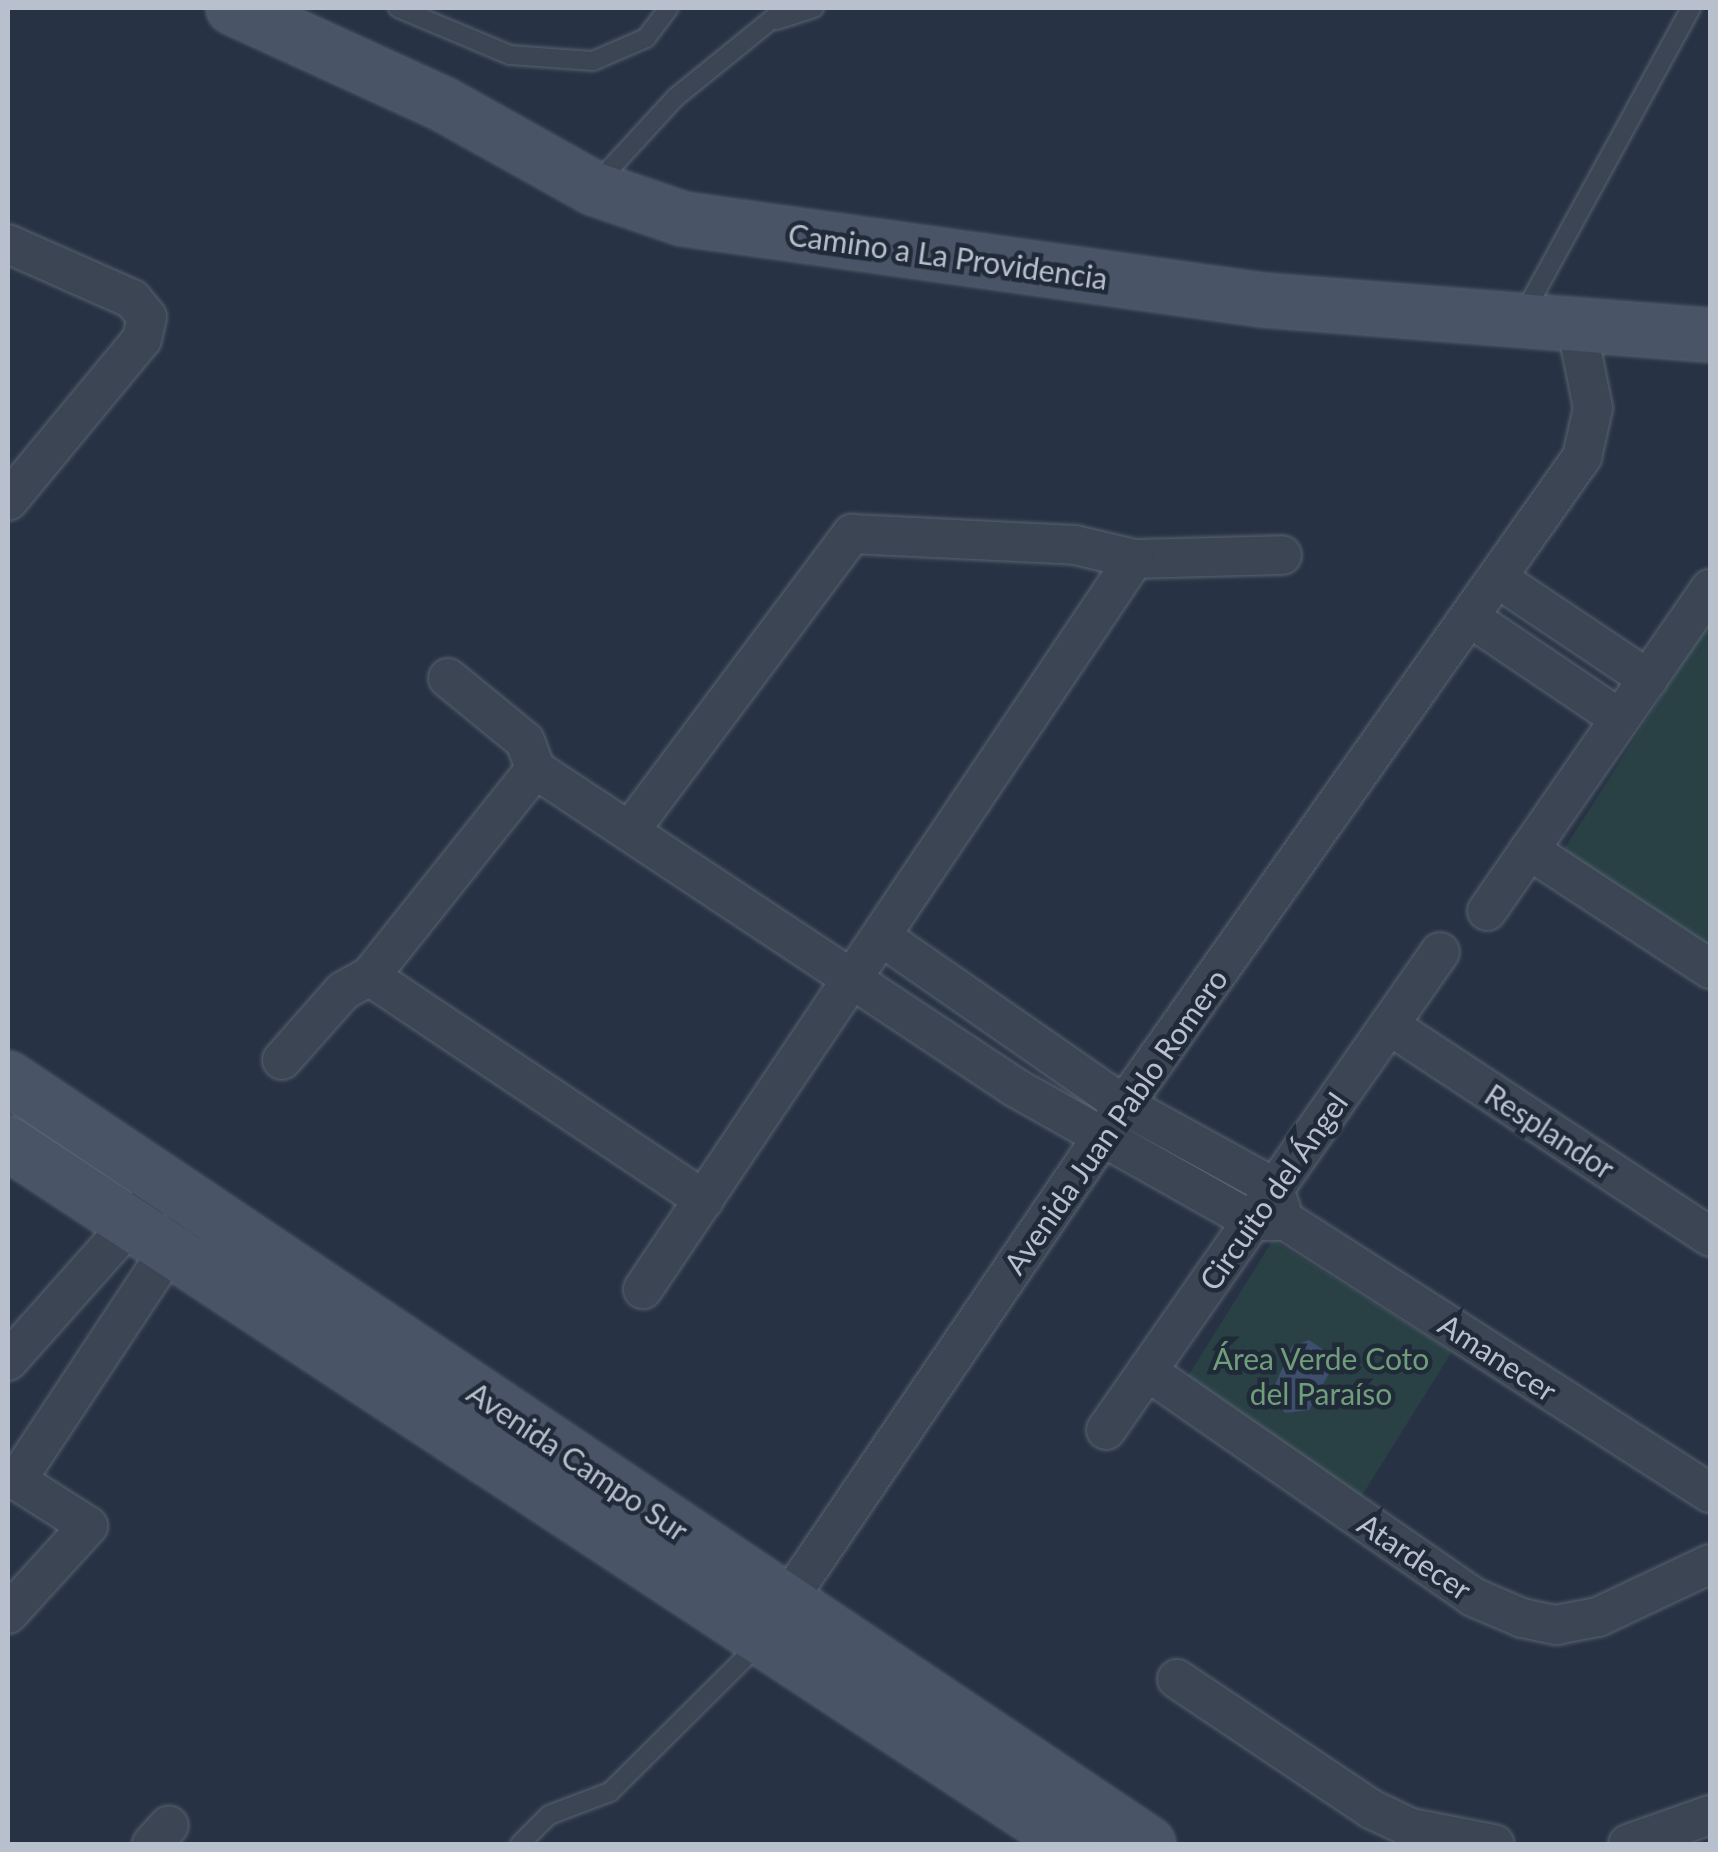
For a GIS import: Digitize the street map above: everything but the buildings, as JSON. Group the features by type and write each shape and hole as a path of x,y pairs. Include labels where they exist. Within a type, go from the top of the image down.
{"street":[{"name":"Camino a La Providencia","path":"232,8 443,104 593,188 683,220 1262,300 1710,334"},
{"path":"8,244 132,299 147,317 142,339 8,501"},
{"name":"Avenida Juan Pablo Romero","path":"760,1643 1101,1138 1582,458 1592,432 1593,408 1576,324"},
{"path":"631,829 852,534 1075,544 1134,559 1282,555"},
{"path":"643,1289 1134,559"},
{"path":"1497,578 1648,678"},
{"path":"1487,911 1710,589"},
{"path":"1469,617 1620,719"},
{"path":"448,678 525,741 534,769 631,829 853,980 1101,1138 1270,1210"},
{"path":"282,1060 342,991 370,976 534,769"},
{"path":"1529,850 1710,968"},
{"path":"882,936 1270,1210"},
{"name":"Circuito del Ángel","path":"1106,1430 1270,1210 1440,952"},
{"path":"370,976 704,1200"},
{"name":"Resplandor","path":"1389,1024 1710,1237"},
{"name":"Avenida Campo Sur","path":"8,1078 165,1217 760,1643 1074,1844"},
{"name":"Avenida Campo Sur","path":"8,1142 165,1217 787,1600 1149,1844"},
{"name":"Amanecer","path":"1270,1210 1710,1493"},
{"path":"8,1361 165,1217"},
{"path":"8,1614 88,1526 12,1478 165,1217"},
{"name":"Atardecer","path":"1147,1372 1473,1598 1522,1618 1556,1625 1598,1617 1710,1564"},
{"path":"1177,1679 1371,1808 1411,1828 1494,1844"},
{"path":"1628,1844 1710,1815"}],"lane":[{"path":"398,8 510,55 594,61 646,38 669,8"},
{"path":"593,188 676,97 782,14 814,8"},
{"path":"1522,318 1691,8"},
{"name":"Avenida Juan Pablo Romero","path":"520,1844 549,1815 610,1792 760,1643"}],"green space":[{"path":"1710,620 1710,949 1561,854"},
{"name":"Área Verde Coto del Paraíso","path":"1273,1240 1452,1352 1360,1499 1181,1388"}],"water":[{"path":"1309,1340 1337,1359 1309,1410 1285,1413 1271,1394 1292,1346"}]}
